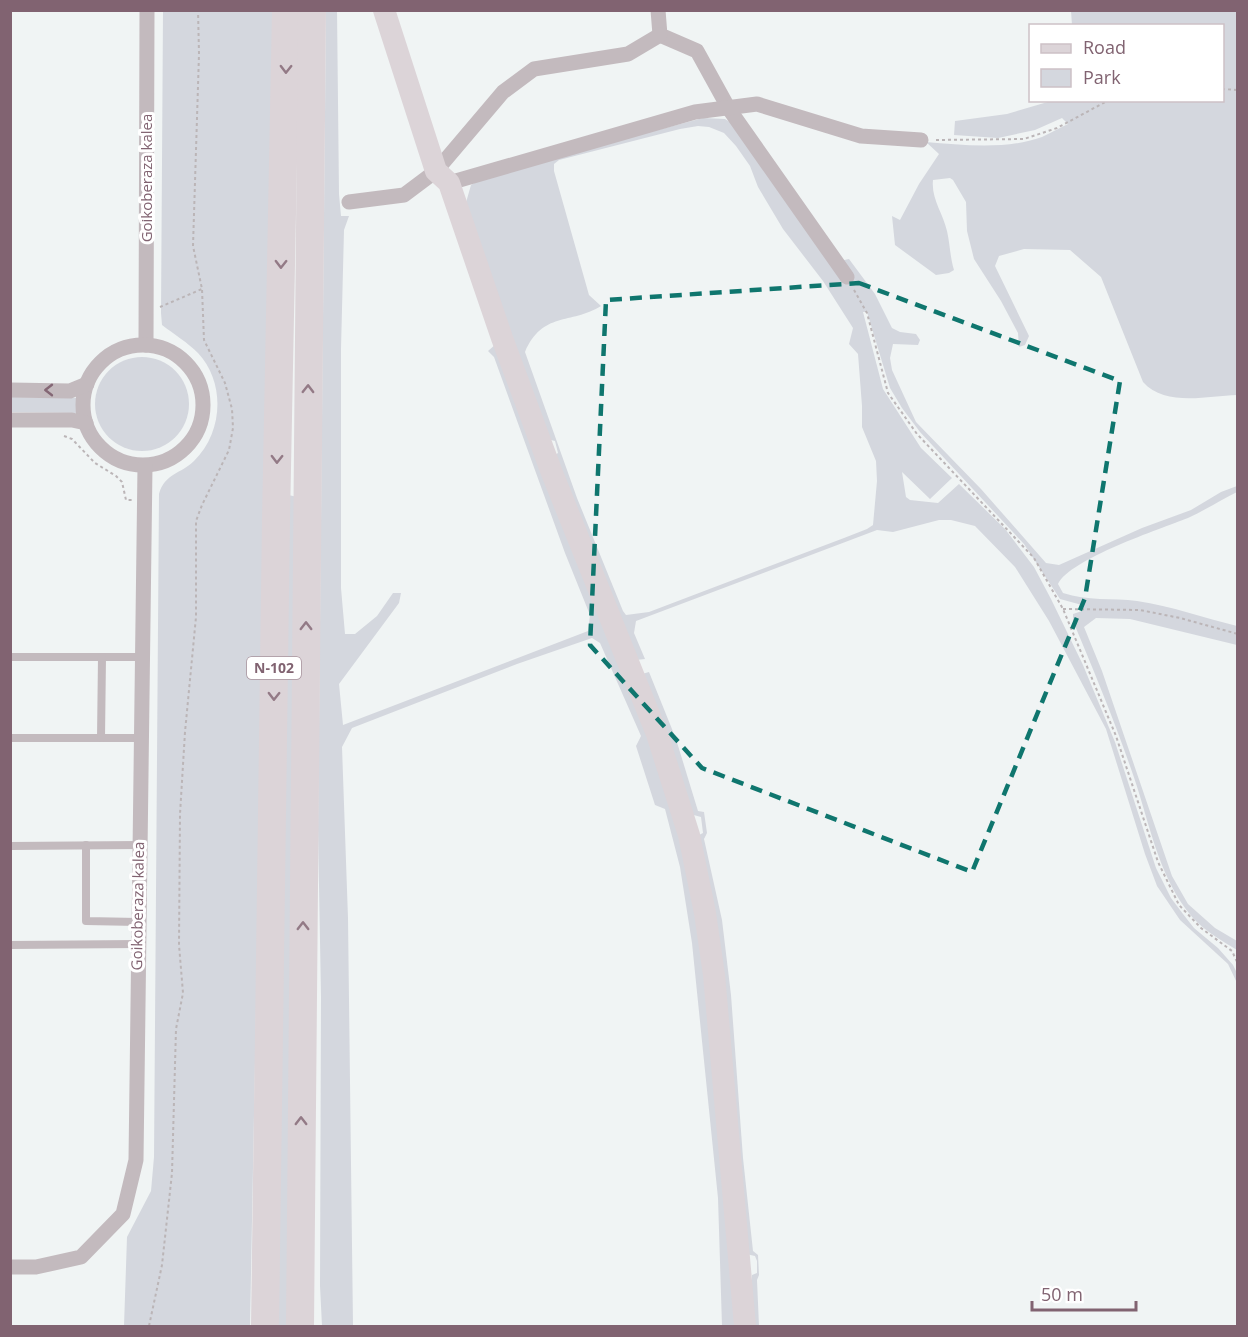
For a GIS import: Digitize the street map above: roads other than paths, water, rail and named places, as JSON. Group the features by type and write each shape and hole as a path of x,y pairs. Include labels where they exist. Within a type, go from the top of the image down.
{"highway":[{"name":"N-102","path":"265,1326 286,10"},
{"name":"N-102","path":"300,1326 312,10"},
{"path":"301,1151 311,1326"}],"street":[{"name":"Goikoberaza kalea","path":"146,345 147,10"},
{"path":"384,10 442,177 552,473 657,734 689,835 705,913 714,975 745,1326"},
{"path":"658,10 660,35"},
{"path":"442,177 502,92 534,69 628,54 660,35"},
{"path":"660,35 697,51 729,109 847,277"},
{"path":"349,202 404,195 442,177 695,112 758,104 861,136 921,140"},
{"path":"146,345 166,349 183,360 196,376 203,396 202,416 196,435 183,451 165,462 146,466 126,463 108,454 94,440 86,423 83,403 87,384 96,368 110,355 127,347 146,345"},
{"path":"10,390 70,391 87,384"},
{"path":"10,420 72,420 86,423"},
{"name":"Goikoberaza kalea","path":"10,1267 36,1267 81,1257 123,1214 136,1160 146,466"}],"lane":[{"path":"10,657 142,657"},
{"path":"102,657 102,738"},
{"path":"10,738 141,738"},
{"path":"86,845 86,921 138,922"},
{"path":"10,846 139,845"},
{"path":"10,945 138,944"}]}
